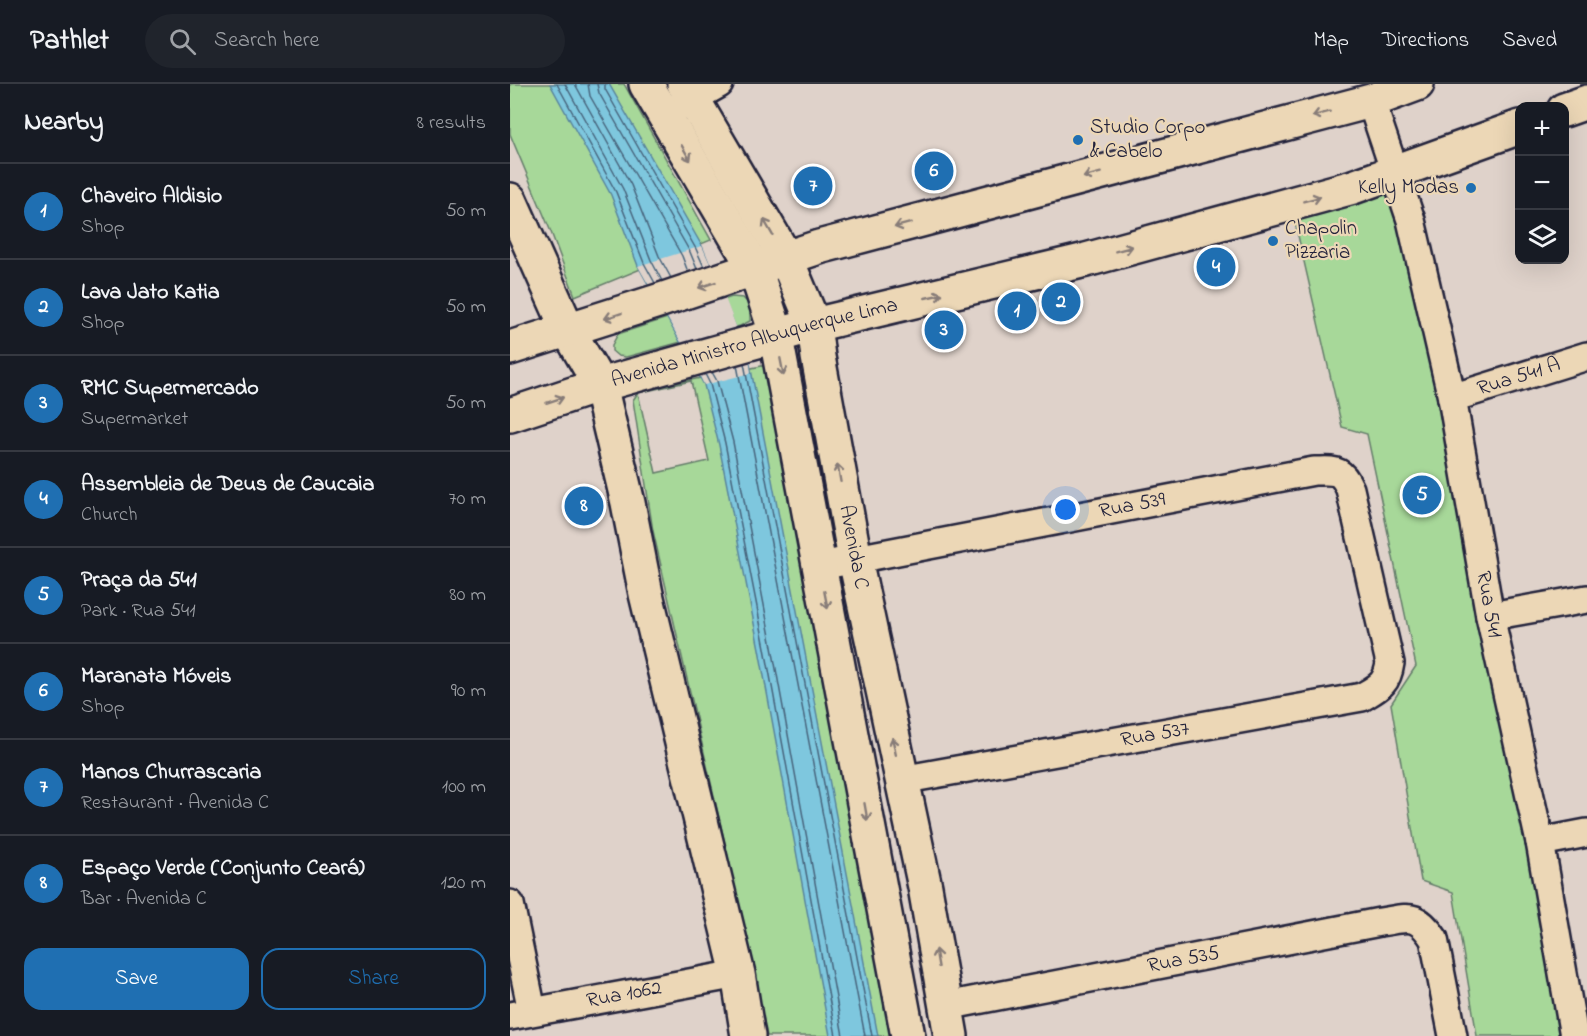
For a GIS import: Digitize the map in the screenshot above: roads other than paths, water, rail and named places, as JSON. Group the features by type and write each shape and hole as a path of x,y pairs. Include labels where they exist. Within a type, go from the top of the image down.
{"street":[{"name":"Avenida C","path":"646,84 755,268 776,336 908,1036"},
{"path":"510,348 819,247 1371,100 1406,86"},
{"name":"Avenida C","path":"699,89 786,258 813,325 855,559 925,887 949,1021"},
{"path":"664,115 699,89"},
{"name":"Rua 541","path":"1371,100 1411,220 1452,398 1490,616 1540,842 1574,1036"},
{"path":"1569,108 1587,102"},
{"name":"Avenida Ministro Albuquerque Lima","path":"510,415 600,385 813,325 1086,260 1353,188 1515,129"},
{"path":"510,200 568,330 600,385 628,503 646,594 738,974 748,1036"},
{"name":"Rua 541 A","path":"1452,398 1587,356"},
{"name":"Rua 539","path":"820,566 1314,471 1340,473 1345,477 1350,489 1390,663"},
{"path":"1490,616 1587,599"},
{"name":"Rua 537","path":"901,780 1362,697 1382,685 1388,676 1390,663"},
{"path":"1540,842 1587,833"},
{"path":"882,899 925,887"},
{"path":"510,904 521,1014"},
{"name":"Rua 535","path":"949,1021 1380,922 1409,918 1420,921 1426,926 1434,939 1453,1036"},
{"name":"Rua 1062","path":"521,1014 738,974"}],"water":[{"path":"550,84 609,84 702,246 749,359 878,1036 830,1036 759,649 719,445 704,385 638,266 611,195"}],"place":[{"name":"Studio Corpo & Cabelo","path":"1078,140"},
{"name":"Maranata Móveis","path":"934,171"},
{"name":"Manos Churrascaria","path":"813,186"},
{"name":"Kelly Modas","path":"1471,188"},
{"name":"Chapolin Pizzaria","path":"1273,241"},
{"name":"Assembleia de Deus de Caucaia","path":"1216,267"},
{"name":"Lava Jato Katia","path":"1061,302"},
{"name":"Chaveiro Aldisio","path":"1017,311"},
{"name":"RMC Supermercado","path":"944,330"},
{"name":"Praça da 541","path":"1422,495"},
{"name":"Espaço Verde (Conjunto Ceará)","path":"584,506"}]}
